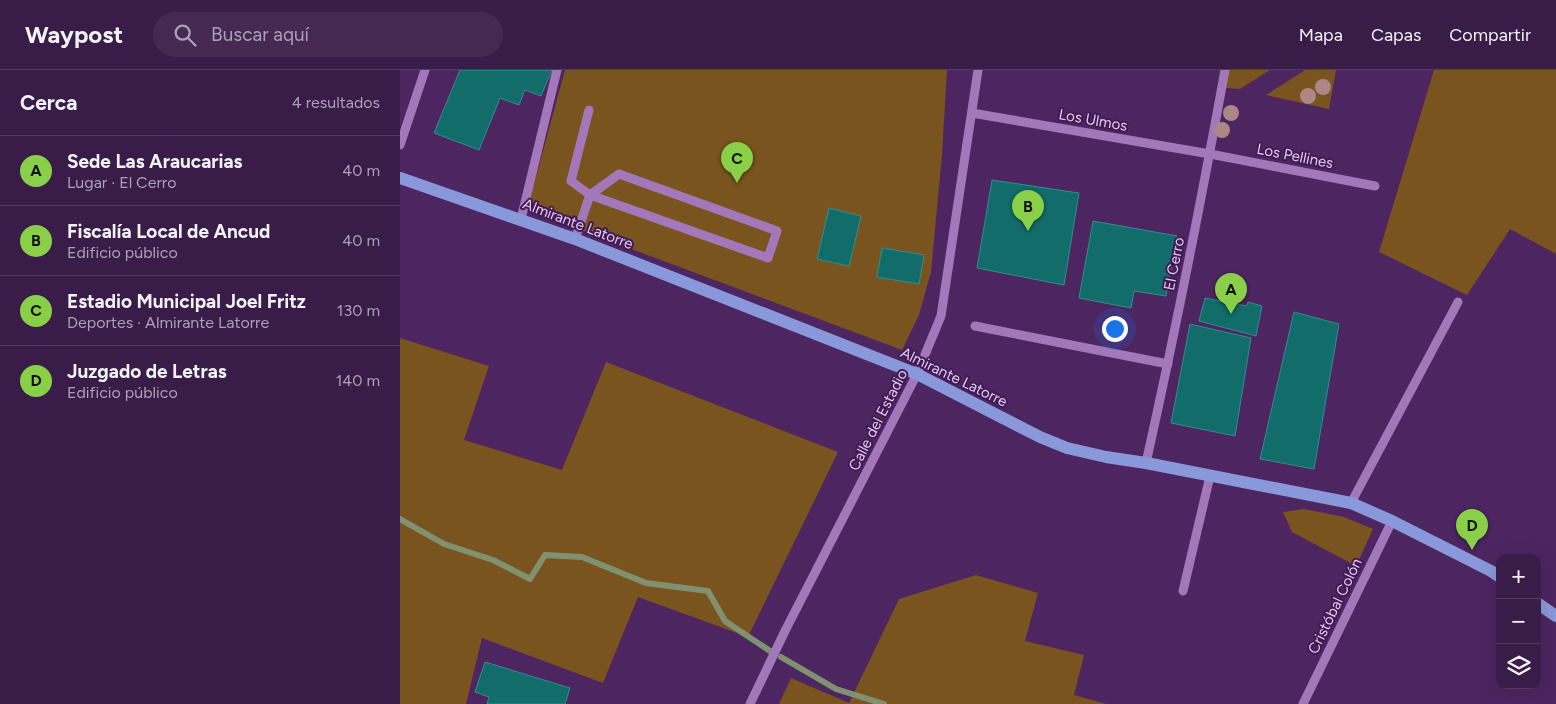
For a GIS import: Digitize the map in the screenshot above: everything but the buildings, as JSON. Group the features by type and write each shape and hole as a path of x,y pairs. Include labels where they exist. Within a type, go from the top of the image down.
{"main road":[{"name":"Almirante Latorre","path":"400,178 575,239 917,374 1040,437 1058,444 1087,453 1351,503 1392,521 1496,574"},
{"path":"1541,606 1556,616"}],"street":[{"path":"400,145 425,70"},
{"path":"521,219 557,70"},
{"name":"Calle del Estadio","path":"750,704 786,629 917,374 941,316 978,70"},
{"name":"El Cerro","path":"1146,463 1168,364 1225,70"},
{"path":"575,239 590,195 619,174 777,231 768,258 590,195 571,181 589,110"},
{"name":"Los Ulmos","path":"972,113 1210,154"},
{"name":"Los Pellines","path":"1210,154 1375,186"},
{"path":"1351,503 1458,302"},
{"path":"975,326 1168,364"},
{"path":"1184,591 1210,476"},
{"name":"Cristóbal Colón","path":"1303,704 1392,521"}],"shaded area":[{"path":"565,70 947,70 942,155 931,272 919,315 902,350 527,210"},
{"path":"1228,70 1270,70 1240,89 1226,88"},
{"path":"1305,70 1336,70 1329,109 1266,95"},
{"path":"1434,70 1556,70 1556,254 1510,229 1467,295 1379,252"},
{"path":"400,338 489,366 464,440 562,470 606,362 838,452 748,637 638,597 603,683 482,638 466,704 400,704"},
{"path":"1304,509 1344,517 1373,529 1356,566 1292,532 1283,512"},
{"path":"976,575 1038,593 1025,641 1084,655 1074,695 1106,704 779,704 791,678 849,703 899,599"}],"waterway":[{"path":"400,519 444,544 493,560 530,579 545,555 582,557 646,583 708,591 725,621 770,651"},
{"path":"781,657 836,689 884,704"}],"place":[{"name":"Estadio Municipal Joel Fritz","path":"737,183"},
{"name":"Fiscalía Local de Ancud","path":"1028,231"},
{"name":"Sede Las Araucarias","path":"1231,314"},
{"name":"Juzgado de Letras","path":"1472,550"}]}
